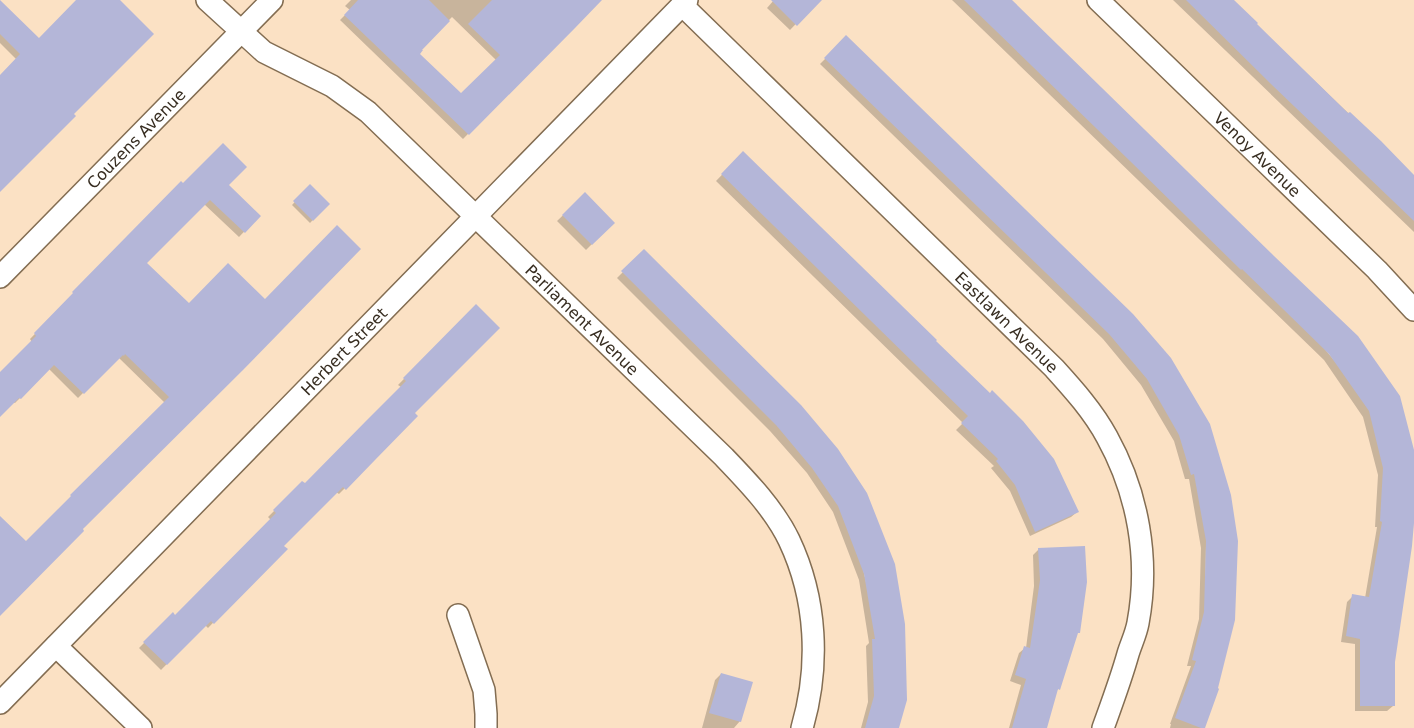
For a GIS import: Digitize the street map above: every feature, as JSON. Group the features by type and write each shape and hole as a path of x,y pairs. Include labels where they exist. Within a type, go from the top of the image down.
{"street":[{"name":"Parliament Avenue","path":"207,0 264,52 332,86 360,106 750,484 788,539 808,594 814,649 812,683 802,728"},
{"name":"Couzens Avenue","path":"0,277 272,0"},
{"name":"Venoy Avenue","path":"1098,0 1377,270 1414,310"},
{"name":"Herbert Street","path":"0,703 685,3"},
{"name":"Eastlawn Avenue","path":"685,3 1054,368 1090,410 1107,435 1132,493 1142,547 1142,578 1138,624 1103,728"},
{"path":"458,615 484,690 486,728"},
{"path":"56,646 141,728"}],"building":[{"path":"0,0 39,38 76,0 120,0 154,34 0,192 0,75 20,54 0,34"},
{"path":"358,0 429,0 450,21 420,54 461,93 500,55 468,24 492,0 602,0 469,135 344,15"},
{"path":"771,0 822,0 797,26"},
{"path":"964,0 1012,0 1358,336 1400,396 1414,450 1414,523 1395,662 1395,706 1360,706 1360,639 1346,636 1352,594 1369,597 1382,522 1380,521 1383,468 1369,411 1329,354"},
{"path":"1186,0 1234,0 1348,113 1350,112 1381,141 1414,175 1414,221 1272,85"},
{"path":"846,35 1133,314 1171,358 1210,424 1231,495 1238,541 1235,620 1219,689 1205,728 1175,718 1196,661 1192,660 1204,612 1206,541 1194,474 1191,475 1179,435 1147,379 1109,334 824,58"},
{"path":"223,143 247,167 229,185 261,216 245,233 210,200 147,263 189,303 228,263 265,299 337,225 361,249 83,529 84,531 0,616 0,516 26,541 169,397 125,354 84,394 54,365 0,417 0,372 36,336 34,333 72,292 181,181 183,183"},
{"path":"743,151 936,341 990,393 992,390 1023,421 1054,459 1079,512 1035,532 1015,485 996,461 998,459 961,423 968,416 721,174"},
{"path":"310,184 330,204 313,221 293,201"},
{"path":"585,192 615,223 592,245 562,215"},
{"path":"644,249 801,405 838,449 867,493 895,564 905,624 907,700 899,728 865,728 874,696 872,639 875,639 864,574 838,506 812,468 776,425 621,271"},
{"path":"476,304 500,328 415,413 418,416 346,490 343,487 284,546 288,549 214,624 211,621 167,665 143,642 173,612 175,615 276,513 273,510 302,481 305,483 406,381 403,378"},
{"path":"1085,546 1087,582 1080,633 1078,633 1060,690 1058,689 1047,728 1012,728 1026,679 1015,675 1024,646 1030,648 1040,580 1038,548"},
{"path":"721,673 753,682 741,722 709,713"}]}
